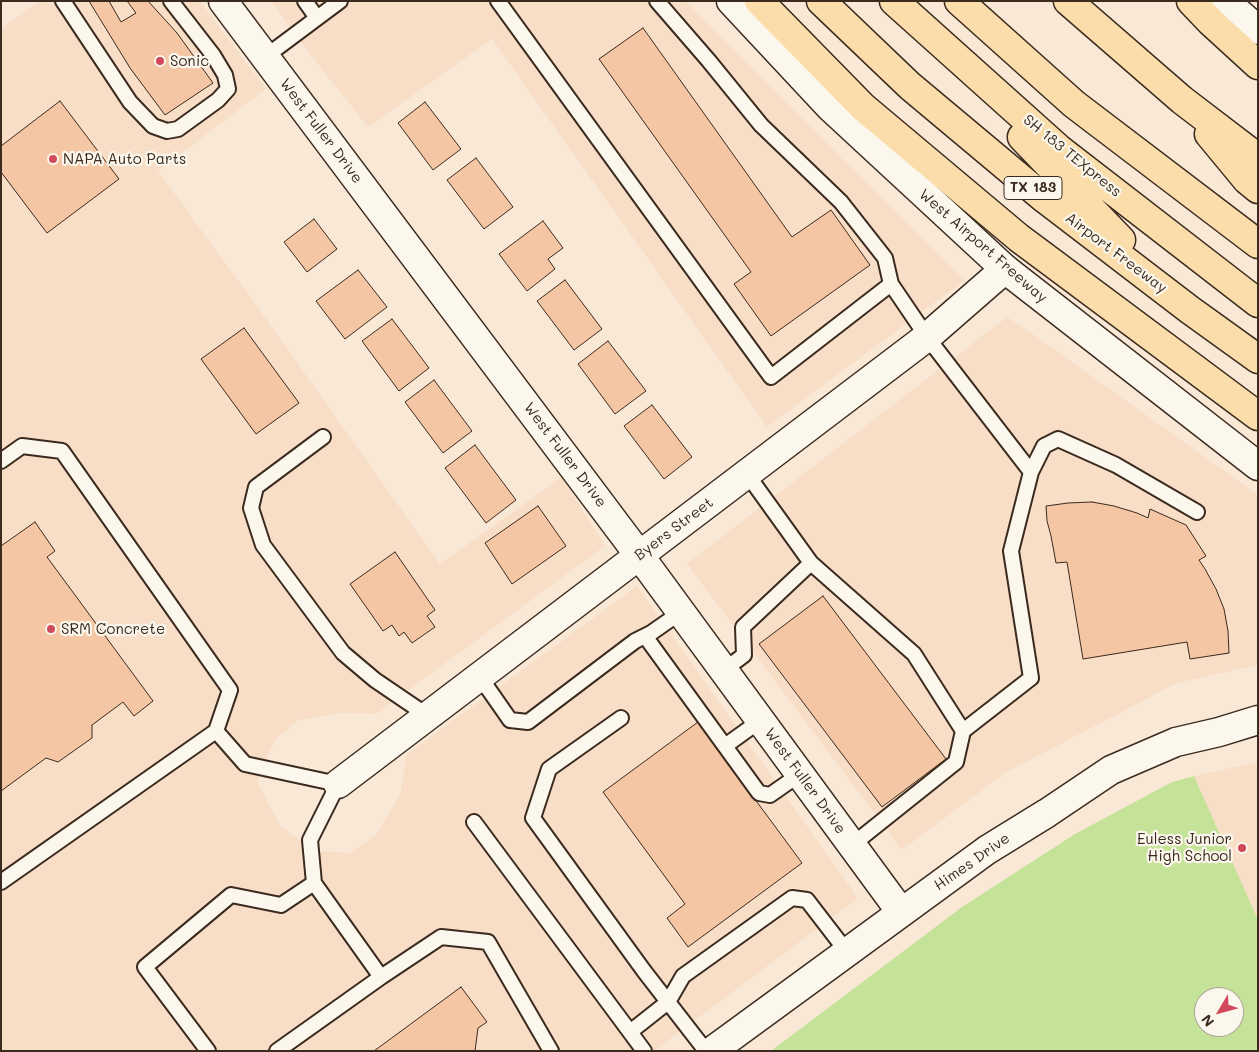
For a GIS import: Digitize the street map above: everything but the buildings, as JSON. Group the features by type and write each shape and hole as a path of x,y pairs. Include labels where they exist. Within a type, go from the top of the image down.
{"highway":[{"path":"759,1 863,107 1020,238 1258,416"},
{"name":"Airport Freeway","path":"821,1 910,86 1045,199 1258,360"},
{"path":"892,1 1183,304"},
{"name":"SH 183 TEXpress","path":"892,1 1060,149 1258,303"},
{"path":"959,1 1074,104 1258,244"},
{"path":"1068,1 1182,100 1258,158"},
{"path":"1191,1 1258,65"},
{"path":"1182,100 1247,180 1258,189"}],"street":[{"name":"West Fuller Drive","path":"224,1 640,555 901,912"},
{"name":"West Airport Freeway","path":"731,1 830,107 1005,269 1258,466"},
{"path":"1225,1 1258,30"},
{"name":"Byers Street","path":"338,784 927,337 1005,269"},
{"name":"Himes Drive","path":"712,1051 987,850 1111,770 1176,742 1258,720"}],"lane":[{"path":"63,1 130,102 153,126 167,131 178,129 218,100 228,89 225,74 213,55 171,1"},
{"path":"305,1 317,18"},
{"path":"265,57 340,1"},
{"path":"498,1 771,377 891,284"},
{"path":"657,1 761,125 840,202 885,258 891,284 927,337 1031,472"},
{"path":"323,437 256,486 251,508 264,545 343,653 375,680 428,716"},
{"path":"852,845 956,762 963,731 1031,678 1011,551 1031,472 1044,446 1058,439 1116,465 1197,512"},
{"path":"1,461 22,446 62,451 230,690 216,731 1,882"},
{"path":"747,474 812,563 914,654 963,731"},
{"path":"724,670 744,654 744,627 812,563"},
{"path":"480,677 510,720 528,722 635,641 651,634 681,612"},
{"path":"645,636 759,793 770,795 800,774"},
{"path":"621,718 549,769 533,818 644,971 706,1051"},
{"path":"724,746 761,720"},
{"path":"216,731 245,764 338,784 310,840 314,883 381,977"},
{"path":"474,822 644,1051"},
{"path":"208,1051 145,967 231,895 280,905 314,883"},
{"path":"630,1032 668,1002 683,976 792,898 807,900 847,952"},
{"path":"277,1051 441,937 488,942 551,1051"}],"shaded area":[{"path":"39,1 200,1 266,89 158,171 259,309 440,564 562,477 605,546 376,714 341,713 298,720 274,741 257,782 281,827 316,851 351,853 377,834 401,792 406,755 637,586 858,898 654,1051 1,1051 1,29"},
{"path":"271,1 686,1 965,280 767,427 492,39 368,127 316,62"},
{"path":"1007,317 1258,495 1258,665 1177,683 1005,773 902,850 687,564"},
{"name":"Euless Junior High School","path":"1258,762 1258,920 1194,776"}],"green space":[{"path":"1194,776 1258,920 1258,1051 771,1051 962,907 1075,834 1172,782"}],"place":[{"name":"Sonic","path":"160,61"},
{"name":"NAPA Auto Parts","path":"53,159"},
{"name":"SRM Concrete","path":"51,629"},
{"name":"Euless Junior High School","path":"1242,848"}]}
